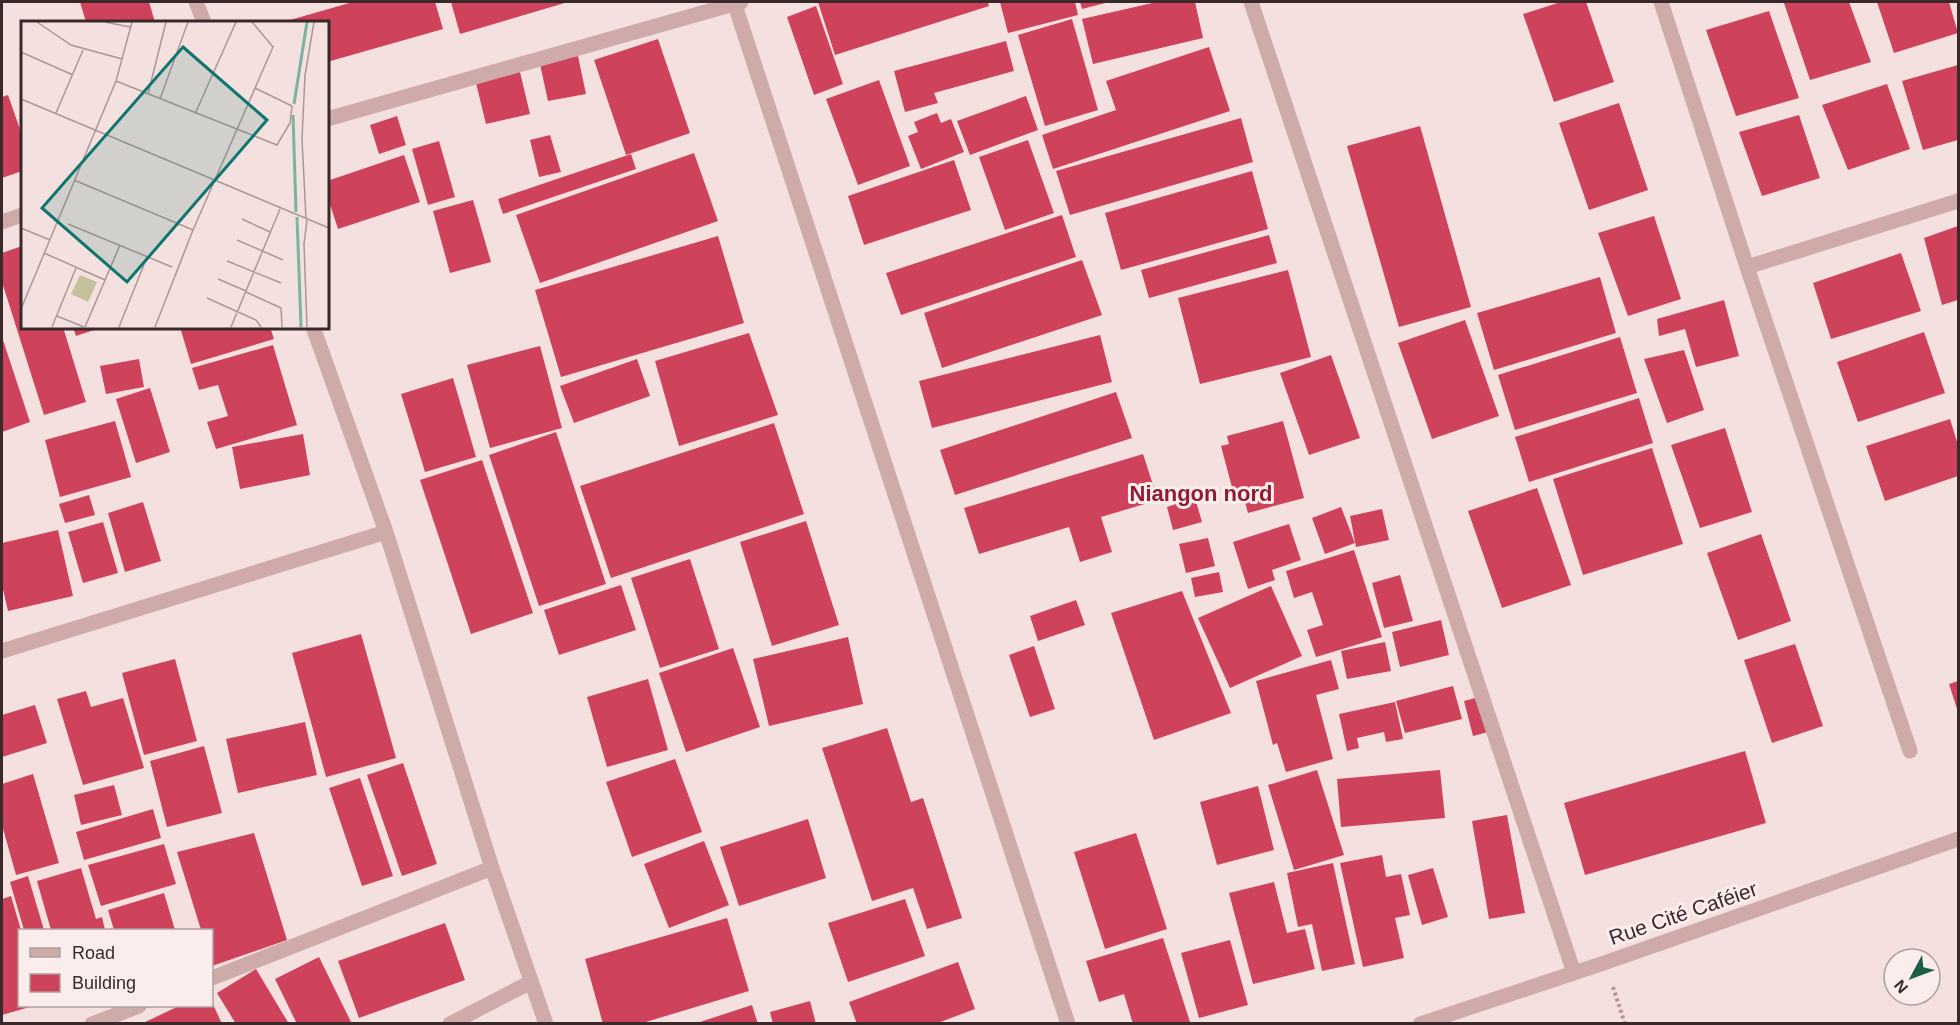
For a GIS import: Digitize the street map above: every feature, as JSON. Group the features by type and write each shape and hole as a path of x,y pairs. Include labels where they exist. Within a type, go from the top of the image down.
{"street":[{"path":"196,2 204,21"},
{"path":"328,119 736,2 1068,1023"},
{"path":"1251,2 1574,973"},
{"path":"1665,3 1747,267 1910,751"},
{"path":"1747,267 1959,201"},
{"path":"2,222 21,215"},
{"path":"314,328 386,532 492,868 546,1023"},
{"path":"2,651 386,532"},
{"name":"Rue Cité Caféier","path":"1420,1023 1604,963 1959,839"},
{"path":"213,978 492,868"},
{"path":"450,1023 531,982"},
{"path":"93,1023 135,1007"}],"path":[{"path":"1604,963 1625,1023"}],"building":[{"path":"80,2 149,2 155,21 86,21"},
{"path":"353,2 435,2 443,29 328,62 328,21 286,21"},
{"path":"451,2 568,2 460,34"},
{"path":"818,2 988,2 989,6 835,55"},
{"path":"1000,2 1075,2 1078,15 1008,33"},
{"path":"1080,2 1109,2 1082,9"},
{"path":"1157,2 1195,2 1203,38 1093,64 1082,19"},
{"path":"1561,2 1586,2 1614,82 1554,102 1523,14"},
{"path":"1849,2 1871,62 1810,80 1784,3"},
{"path":"1877,2 1949,2 1958,33 1894,53"},
{"path":"816,6 843,84 814,95 787,17"},
{"path":"1769,11 1799,98 1736,116 1706,30"},
{"path":"1072,19 1098,110 1045,126 1018,35"},
{"path":"658,39 690,133 626,155 594,60"},
{"path":"1006,41 1014,71 934,93 938,103 905,112 894,71"},
{"path":"1209,47 1230,111 1053,169 1042,135 1116,110 1106,81"},
{"path":"578,56 586,94 548,101 540,64"},
{"path":"1958,65 1958,140 1923,150 1902,81"},
{"path":"519,68 530,114 486,124 475,79"},
{"path":"879,80 910,166 858,185 826,99"},
{"path":"1887,84 1910,149 1848,170 1822,105"},
{"path":"8,95 21,132 21,171 2,178 2,97"},
{"path":"1026,96 1038,130 970,155 957,121"},
{"path":"1619,103 1648,190 1589,210 1559,123"},
{"path":"937,113 941,123 951,119 964,152 921,169 908,136 918,132 914,122"},
{"path":"1799,115 1820,178 1762,196 1739,132"},
{"path":"397,116 406,145 379,154 370,125"},
{"path":"1241,118 1253,162 1070,215 1056,171"},
{"path":"1420,126 1471,307 1399,327 1347,146"},
{"path":"550,135 561,172 539,177 530,140"},
{"path":"1028,140 1054,213 1005,230 979,157"},
{"path":"439,141 455,197 428,205 412,149"},
{"path":"694,153 718,221 540,283 516,215"},
{"path":"631,154 636,169 503,214 498,199"},
{"path":"404,155 420,202 338,229 328,198 328,181"},
{"path":"954,160 971,210 864,245 848,196"},
{"path":"1252,171 1268,229 1121,270 1105,213"},
{"path":"473,200 491,262 450,273 433,211"},
{"path":"1062,215 1076,257 901,315 886,273"},
{"path":"1654,216 1681,299 1628,316 1598,233"},
{"path":"1958,226 1958,300 1942,305 1924,238"},
{"path":"1269,235 1277,263 1149,298 1141,270"},
{"path":"718,236 744,323 561,377 535,290"},
{"path":"21,246 21,328 63,328 86,402 44,415 2,282 2,253"},
{"path":"1901,253 1921,311 1831,339 1813,283"},
{"path":"1082,260 1102,315 942,368 924,313"},
{"path":"1288,270 1311,357 1200,384 1178,298"},
{"path":"1600,277 1616,333 1494,370 1477,313"},
{"path":"1724,300 1739,356 1696,367 1685,329 1659,336 1657,319"},
{"path":"1465,320 1499,416 1432,439 1398,343"},
{"path":"73,328 100,328 76,336"},
{"path":"180,328 270,328 274,339 191,364"},
{"path":"1924,332 1945,393 1858,422 1837,362"},
{"path":"749,333 778,415 679,446 655,361"},
{"path":"1100,335 1112,382 932,428 919,381"},
{"path":"2,337 30,422 2,432"},
{"path":"1620,337 1637,393 1515,430 1498,375"},
{"path":"273,345 297,425 216,449 207,422 228,416 218,385 199,390 192,368"},
{"path":"540,346 562,428 490,448 467,365"},
{"path":"1684,350 1704,410 1667,423 1644,359"},
{"path":"1331,355 1360,438 1309,455 1280,373"},
{"path":"139,359 144,387 106,394 100,366"},
{"path":"637,359 650,396 574,423 560,386"},
{"path":"453,378 476,457 425,472 401,394"},
{"path":"150,388 170,452 136,463 116,399"},
{"path":"1116,392 1132,438 955,495 940,450"},
{"path":"1639,398 1653,443 1529,482 1515,437"},
{"path":"1950,419 1958,445 1958,476 1885,501 1866,446"},
{"path":"115,421 131,477 60,497 45,440"},
{"path":"1283,421 1304,498 1248,513 1241,488 1233,491 1221,446 1229,444 1227,436"},
{"path":"774,423 804,514 611,578 580,486"},
{"path":"1725,428 1752,512 1700,528 1671,445"},
{"path":"556,432 606,584 539,606 489,455"},
{"path":"303,434 310,475 240,489 232,447"},
{"path":"1652,448 1683,544 1583,575 1553,479"},
{"path":"1143,454 1158,500 1101,517 1112,552 1080,562 1069,527 979,554 964,508"},
{"path":"482,460 533,613 471,634 420,480"},
{"path":"1537,488 1571,585 1502,608 1468,511"},
{"path":"89,495 95,515 65,523 59,504"},
{"path":"1195,498 1202,522 1173,530 1167,507"},
{"path":"143,502 161,561 125,572 108,513"},
{"path":"1341,507 1355,543 1325,554 1312,518"},
{"path":"1382,509 1389,540 1356,547 1350,516"},
{"path":"806,521 839,625 772,646 740,542"},
{"path":"103,522 118,573 83,583 68,532"},
{"path":"1289,524 1301,560 1272,570 1275,580 1248,589 1233,542"},
{"path":"58,530 73,596 8,611 2,585 2,543"},
{"path":"1761,534 1791,621 1738,640 1707,553"},
{"path":"1208,538 1215,566 1186,573 1179,544"},
{"path":"1354,550 1382,637 1316,657 1307,630 1323,625 1312,592 1294,598 1286,571"},
{"path":"690,559 719,649 660,668 631,578"},
{"path":"1219,572 1223,592 1195,597 1191,578"},
{"path":"1400,575 1413,621 1384,628 1372,583"},
{"path":"621,585 636,630 559,655 544,610"},
{"path":"1271,586 1302,656 1230,688 1198,618"},
{"path":"1182,591 1231,713 1154,740 1111,613"},
{"path":"1076,600 1085,625 1038,641 1030,616"},
{"path":"1441,620 1449,655 1400,667 1392,632"},
{"path":"361,634 396,758 326,777 292,653"},
{"path":"848,637 863,704 769,726 753,659"},
{"path":"1385,642 1391,671 1347,679 1341,651"},
{"path":"1795,644 1823,726 1772,743 1744,660"},
{"path":"1034,646 1055,709 1030,717 1009,655"},
{"path":"733,648 760,727 686,752 659,673"},
{"path":"175,659 197,741 144,755 122,673"},
{"path":"1331,660 1339,689 1316,695 1333,759 1286,772 1277,743 1273,745 1256,681"},
{"path":"648,679 668,750 607,767 587,697"},
{"path":"1958,681 1958,712 1949,684"},
{"path":"1453,686 1462,719 1405,733 1396,701"},
{"path":"86,691 91,707 123,698 144,768 83,785 57,699"},
{"path":"1479,697 1488,732 1473,736 1464,701"},
{"path":"1395,702 1403,739 1386,742 1384,732 1357,738 1359,748 1347,751 1339,714"},
{"path":"35,705 47,743 2,757 2,715"},
{"path":"305,722 317,775 238,793 226,739"},
{"path":"887,728 911,802 923,798 962,918 927,929 913,888 872,901 822,748"},
{"path":"204,746 222,813 167,827 150,761"},
{"path":"1745,751 1766,823 1585,875 1564,803"},
{"path":"675,759 702,832 632,857 606,782"},
{"path":"403,763 437,864 402,876 367,775"},
{"path":"1317,770 1344,855 1294,870 1268,785"},
{"path":"1440,770 1445,818 1341,827 1337,779"},
{"path":"33,774 59,863 16,875 2,825 2,784"},
{"path":"360,778 393,876 362,886 329,788"},
{"path":"114,785 122,815 81,825 74,795"},
{"path":"1258,786 1274,850 1217,865 1200,802"},
{"path":"153,809 161,838 84,860 76,832"},
{"path":"1507,815 1525,913 1489,919 1472,821"},
{"path":"808,819 826,878 739,906 720,847"},
{"path":"254,833 287,940 213,966 213,929 201,929 177,852"},
{"path":"1136,833 1167,929 1105,949 1074,852"},
{"path":"704,841 729,905 669,928 644,864"},
{"path":"164,844 176,884 101,906 88,865"},
{"path":"1382,855 1386,877 1401,874 1410,915 1395,918 1404,958 1363,967 1340,863"},
{"path":"1333,863 1355,964 1322,971 1312,924 1298,927 1287,873"},
{"path":"81,868 96,919 102,917 105,929 51,929 37,881"},
{"path":"1433,868 1448,917 1422,925 1408,875"},
{"path":"28,876 44,929 24,929 10,882"},
{"path":"1274,882 1287,933 1305,929 1315,969 1253,984 1229,893"},
{"path":"164,893 175,929 114,929 108,910"},
{"path":"11,896 21,929 18,929 18,1007 30,1007 2,1015 2,899"},
{"path":"905,899 925,956 848,982 828,923"},
{"path":"727,918 749,991 639,1024 603,1024 585,959"},
{"path":"445,923 465,980 359,1018 338,961"},
{"path":"1163,938 1190,1022 1133,1024 1124,994 1099,1002 1086,961"},
{"path":"1230,940 1248,1005 1199,1018 1181,953"},
{"path":"319,957 352,1024 297,1024 275,979"},
{"path":"958,962 975,1009 935,1024 857,1024 849,1002"},
{"path":"256,969 289,1024 236,1024 217,993"},
{"path":"810,1001 816,1024 773,1024 770,1012"},
{"path":"213,1004 222,1024 141,1024 177,1007 213,1007"},
{"path":"752,1005 758,1024 697,1024 697,1023"}],"district":[{"name":"Niangon nord","path":"1201,493"}]}
